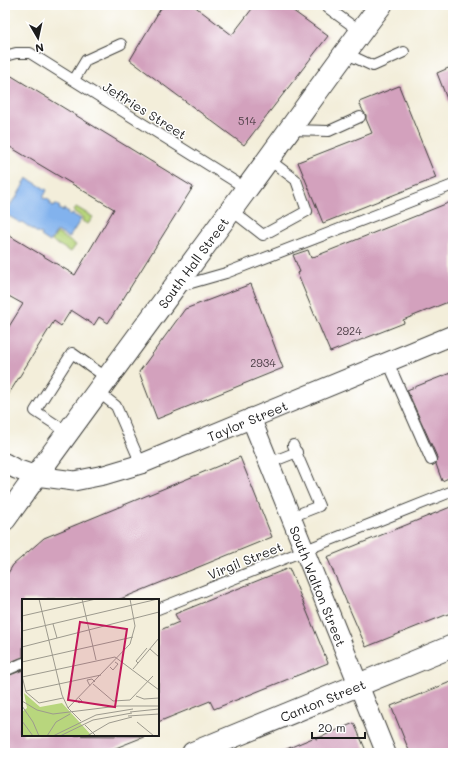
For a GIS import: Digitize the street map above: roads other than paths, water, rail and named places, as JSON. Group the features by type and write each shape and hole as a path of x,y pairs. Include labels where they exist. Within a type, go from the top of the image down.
{"street":[{"name":"South Hall Street","path":"5,519 102,384 381,5"},
{"name":"Taylor Street","path":"5,463 16,469 36,476 74,481 104,475 140,464 453,335"},
{"name":"South Walton Street","path":"251,418 386,753"},
{"name":"Canton Street","path":"193,753 453,646"}],"lane":[{"path":"331,5 328,8 361,32"},
{"path":"74,80 86,60 121,44"},
{"path":"345,53 372,66 404,52"},
{"name":"Jeffries Street","path":"5,56 16,53 30,53 247,189"},
{"path":"288,130 329,131 360,117"},
{"path":"231,210 263,235 307,211 296,180 268,159"},
{"path":"173,289 226,273 453,186"},
{"path":"67,432 35,411 72,353 102,384 116,406 140,464"},
{"path":"388,362 431,460"},
{"path":"269,463 295,448 319,506 291,516"},
{"name":"Virgil Street","path":"159,609 453,491"},
{"path":"5,671 22,663"}],"water":[{"path":"27,178 47,190 43,198 46,198 51,202 50,204 54,206 55,204 60,207 59,209 63,211 64,209 69,212 68,214 71,216 72,214 81,219 69,238 57,231 50,242 41,236 42,234 39,234 22,222 21,223 5,214 14,199 15,200"}]}
